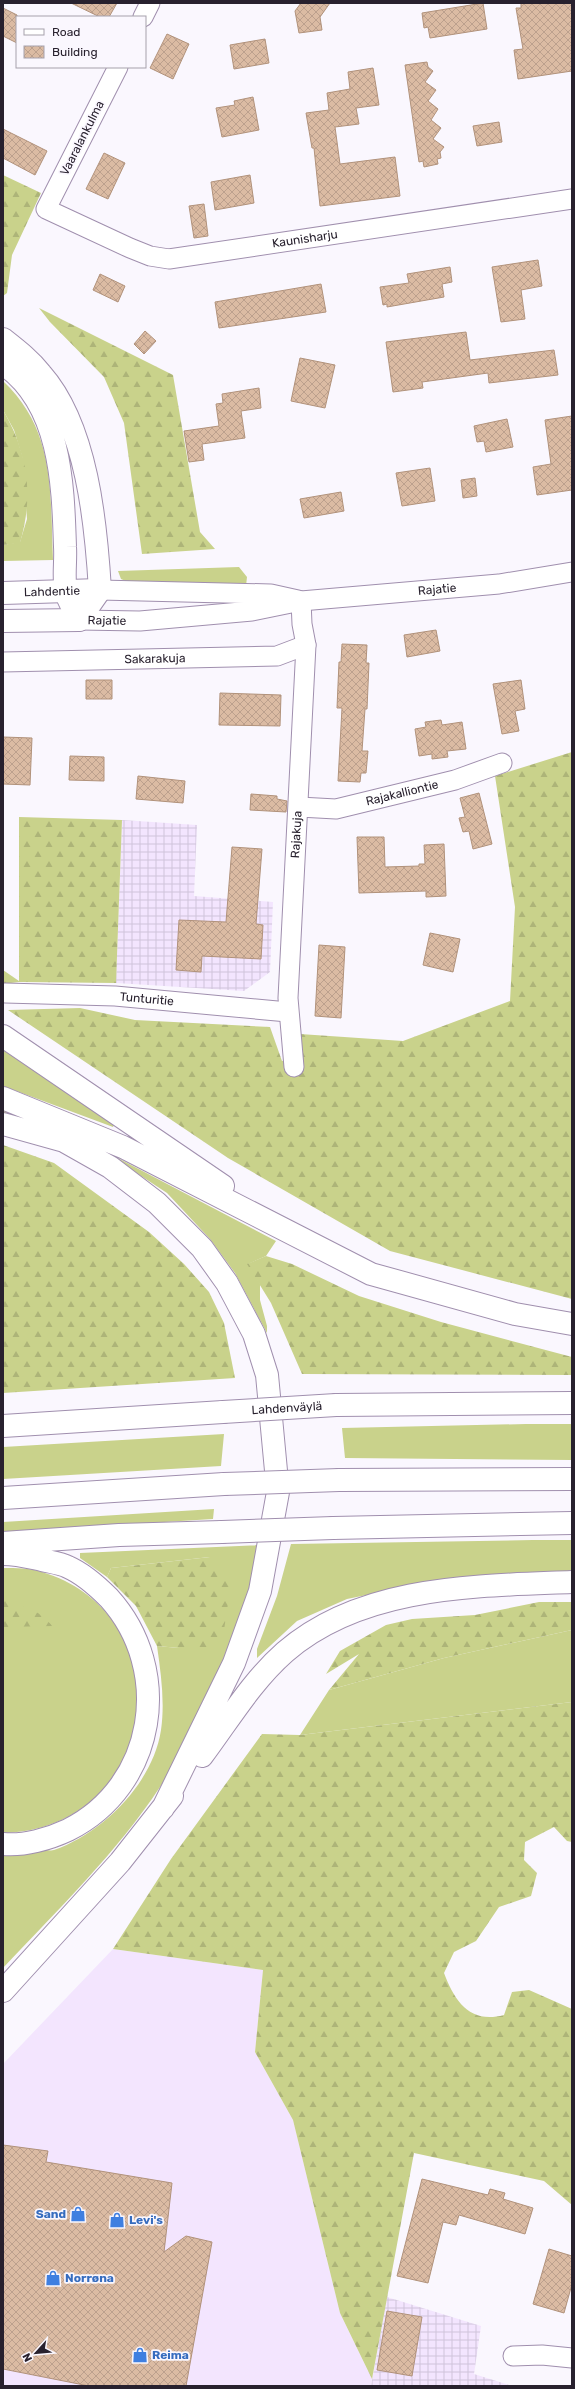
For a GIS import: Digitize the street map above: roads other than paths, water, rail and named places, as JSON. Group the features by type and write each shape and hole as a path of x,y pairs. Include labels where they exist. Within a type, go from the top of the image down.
{"main road":[{"path":"3,339 23,354 42,375 66,413 82,455 92,514 100,590 79,620"},
{"path":"3,364 26,385 48,424 60,466 64,517 66,592 79,620"},
{"name":"Lahdentie","path":"3,593 100,590"},
{"path":"3,621 79,620"},
{"path":"3,1036 302,1240"},
{"path":"3,1098 123,1148 371,1274 515,1314 572,1324"},
{"path":"3,1124 64,1142 110,1167 157,1203 202,1248 227,1283 254,1334 267,1375 278,1492 260,1591 234,1663 163,1808"},
{"name":"Lahdenväylä","path":"3,1426 336,1406 572,1403"},
{"path":"3,1498 224,1484 340,1480 572,1479"},
{"path":"3,1543 119,1535 333,1528 572,1523"},
{"path":"3,1554 16,1554 68,1566 96,1585 118,1609 133,1633 143,1656 148,1684 148,1713 137,1756 122,1784 106,1804 82,1823 60,1833 35,1841 3,1844"},
{"path":"3,1991 120,1862 163,1808 250,1688 285,1652 323,1626 350,1614 398,1599 466,1586 572,1582"}],"street":[{"path":"144,16 150,3"},
{"name":"Vaaralankulma","path":"46,209 117,68"},
{"name":"Kaunisharju","path":"46,209 130,248 150,256 169,259 572,200"},
{"name":"Rajatie","path":"79,620 140,621 252,611 301,601 499,584 572,572"},
{"name":"Rajatie","path":"100,590 271,594 301,601"},
{"name":"Rajakuja","path":"294,1067 288,1012 306,646 302,624 301,601"},
{"name":"Sakarakuja","path":"3,662 277,656 306,646"},
{"name":"Rajakalliontie","path":"299,807 336,808 455,780 502,763"},
{"name":"Tunturitie","path":"5,993 115,996 288,1012"},
{"path":"513,2356 542,2355 572,2358"}],"place":[{"name":"Sand","path":"78,2214"},
{"name":"Levi's","path":"117,2220"},
{"name":"Norrøna","path":"53,2278"},
{"name":"Reima","path":"140,2355"}]}
